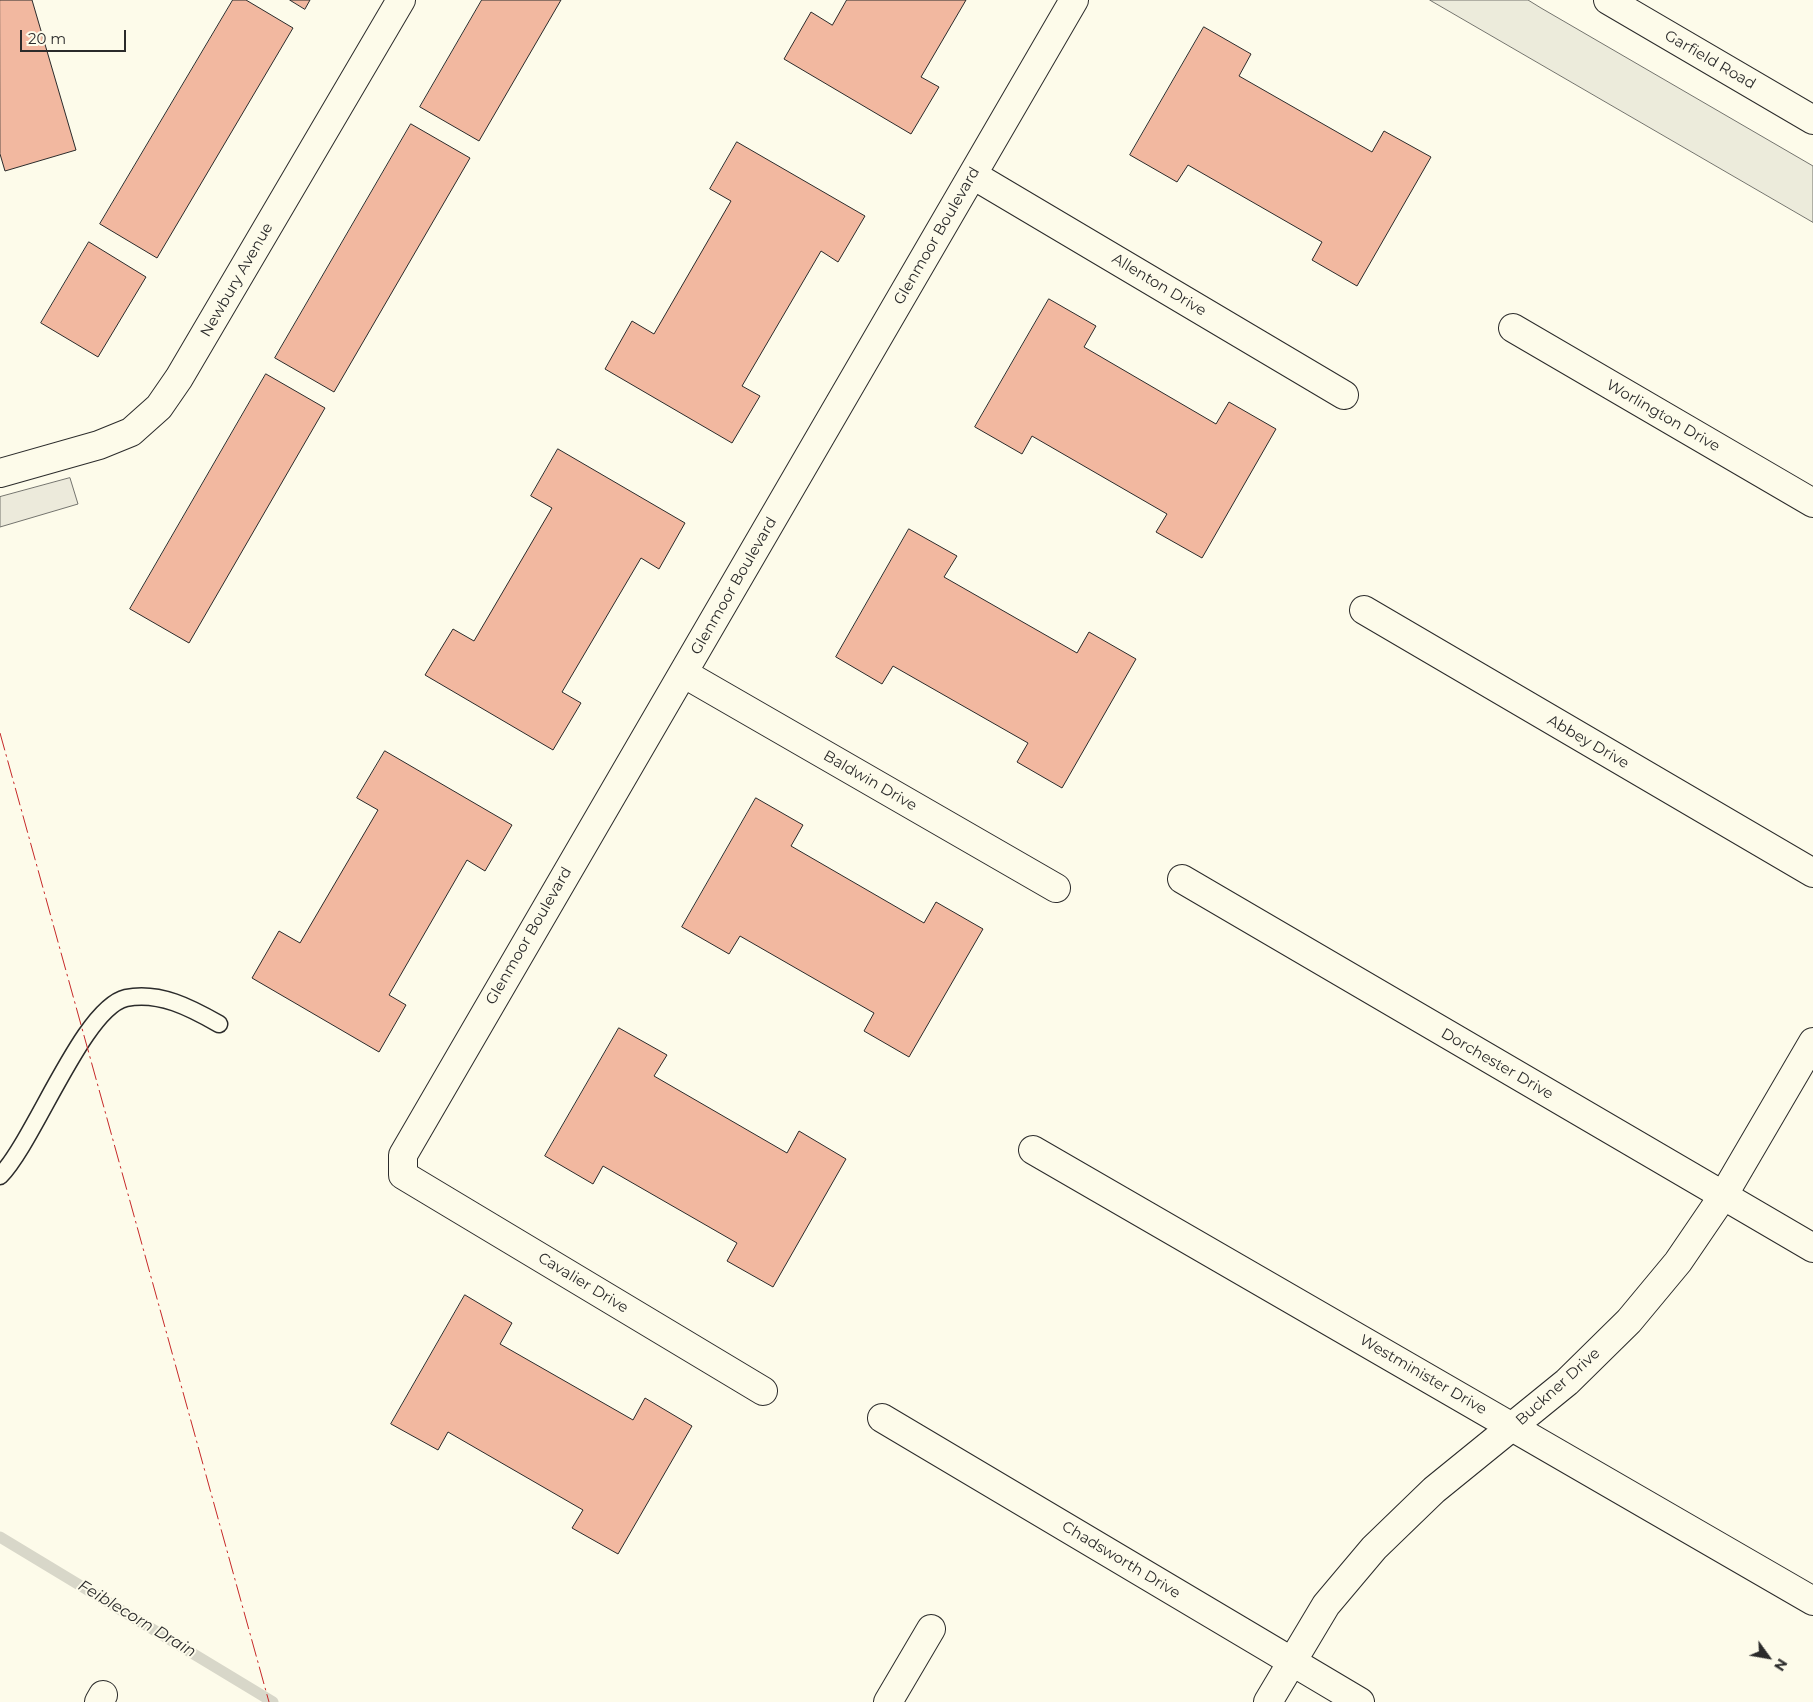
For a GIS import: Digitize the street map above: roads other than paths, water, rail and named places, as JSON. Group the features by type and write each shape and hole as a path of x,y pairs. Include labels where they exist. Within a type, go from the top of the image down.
{"street":[{"name":"Newbury Avenue","path":"0,474 100,445 131,432 159,407 179,378 401,0"},
{"name":"Glenmoor Boulevard","path":"403,1176 403,1155 412,1136 974,175 1074,0"},
{"name":"Garfield Road","path":"1608,0 1813,120"},
{"name":"Allenton Drive","path":"974,175 1344,395"},
{"name":"Worlington Drive","path":"1513,328 1813,503"},
{"name":"Abbey Drive","path":"1364,610 1813,873"},
{"name":"Baldwin Drive","path":"683,673 1056,888"},
{"name":"Dorchester Drive","path":"1182,879 1813,1248"},
{"name":"Buckner Drive","path":"1268,1702 1326,1605 1374,1548 1434,1490 1514,1427 1567,1382 1630,1320 1678,1262 1723,1196 1813,1042"},
{"name":"Westminister Drive","path":"1033,1150 1813,1601"},
{"name":"Cavalier Drive","path":"403,1176 763,1391"},
{"name":"Chadsworth Drive","path":"882,1418 1360,1702"},
{"path":"888,1702 931,1628"}],"lane":[{"path":"0,1176 22,1147 89,1029 104,1010 124,998 143,996 171,1000 219,1024"}],"waterway":[{"name":"Feiblecorn Drain","path":"0,1537 273,1702"}]}
